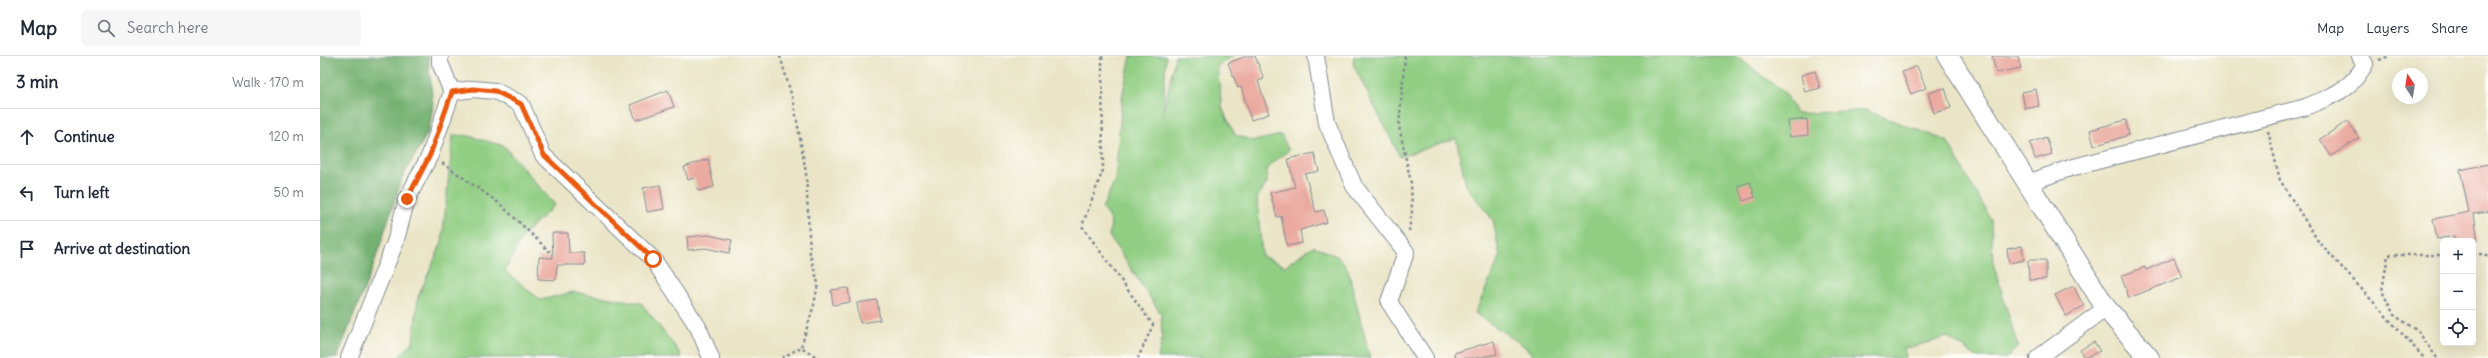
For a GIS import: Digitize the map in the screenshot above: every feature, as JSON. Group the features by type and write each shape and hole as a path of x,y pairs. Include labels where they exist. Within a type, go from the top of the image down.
{"street":[{"path":"349,358 395,243 407,199 430,155 452,92 440,63 440,56"},
{"path":"1316,56 1328,123 1354,186 1406,252 1389,302 1425,358"},
{"path":"1948,56 2106,308 2149,358"},
{"path":"2028,183 2070,168 2306,107 2343,92 2360,74 2365,64 2360,56"},
{"path":"452,92 473,89 495,91 521,104 544,155 653,259 698,327 711,358"},
{"path":"2038,358 2106,308"}],"path":[{"path":"780,56 794,104 806,173 810,254 818,283 814,305 801,346 782,358"},
{"path":"1102,56 1104,170 1082,226 1153,325 1138,358"},
{"path":"1406,56 1399,126 1411,182 1412,211 1406,252"},
{"path":"2265,117 2280,180 2318,241 2424,358"},
{"path":"430,155 499,203 550,252"},
{"path":"2476,255 2482,254 2488,257"},
{"path":"2437,358 2418,332 2394,315 2382,287 2388,255 2440,255"},
{"path":"801,346 818,358"}],"green space":[{"path":"320,56 428,56 433,105 429,131 402,178 373,267 337,358 320,358"},
{"path":"1131,56 1166,56 1163,116 1175,56 1233,56 1217,66 1222,108 1235,135 1254,141 1281,135 1289,150 1267,168 1267,183 1257,198 1262,256 1285,266 1313,246 1339,257 1348,270 1370,358 1158,358 1162,337 1161,314 1109,236 1111,221 1102,208 1115,180 1122,97"},
{"path":"1354,56 1736,56 1786,94 1796,114 1865,110 1947,141 1991,219 1993,263 2018,347 2007,358 1978,358 1948,337 1904,349 1905,358 1534,358 1528,349 1475,313 1500,257 1493,220 1466,186 1456,138 1400,157 1353,64"},
{"path":"453,135 469,136 504,146 555,205 523,235 505,271 540,300 574,292 641,303 680,353 681,358 398,358 413,342 418,297 442,242"}],"building":[{"path":"1246,56 1255,56 1264,79 1258,81 1269,114 1251,120 1241,87 1238,88 1228,63"},
{"path":"1992,56 2018,56 2021,68 1996,73"},
{"path":"1917,66 1926,88 1911,94 1902,72"},
{"path":"1815,71 1820,88 1805,92 1801,75"},
{"path":"1945,88 1951,108 1934,113 1928,93"},
{"path":"2036,89 2039,106 2025,109 2022,92"},
{"path":"668,90 674,107 636,120 630,105"},
{"path":"1807,119 1808,135 1790,137 1788,121"},
{"path":"2126,120 2129,135 2094,146 2090,130"},
{"path":"2348,121 2359,138 2331,156 2320,139"},
{"path":"2046,137 2052,154 2035,159 2030,143"},
{"path":"1314,153 1319,171 1305,174 1316,212 1324,210 1327,222 1300,230 1302,243 1287,246 1281,216 1277,217 1270,193 1295,187 1288,159"},
{"path":"708,159 714,187 698,191 694,178 688,180 684,167"},
{"path":"2488,164 2488,212 2474,214 2478,241 2476,241 2476,238 2454,238 2454,236 2437,239 2433,219 2469,212 2460,170"},
{"path":"1750,182 1755,197 1743,201 1738,186"},
{"path":"660,185 664,209 647,212 643,188"},
{"path":"552,233 568,233 569,253 584,253 585,265 557,265 556,280 538,279 539,257 553,258"},
{"path":"708,235 732,240 729,253 705,248 688,250 687,237"},
{"path":"2022,246 2024,260 2009,263 2007,249"},
{"path":"2174,258 2182,277 2129,298 2121,276 2145,267 2146,270"},
{"path":"2028,260 2046,260 2046,279 2029,280"},
{"path":"2073,286 2084,306 2066,316 2055,295"},
{"path":"848,288 850,302 833,305 831,290"},
{"path":"877,300 880,320 860,323 857,303"},
{"path":"1494,341 1497,354 1477,358 1455,358 1454,353"},
{"path":"2094,342 2100,351 2084,358 2080,350"}],"route":[{"path":"407,199 430,155 452,92 473,89 495,91 521,104 544,155 653,259"}]}
